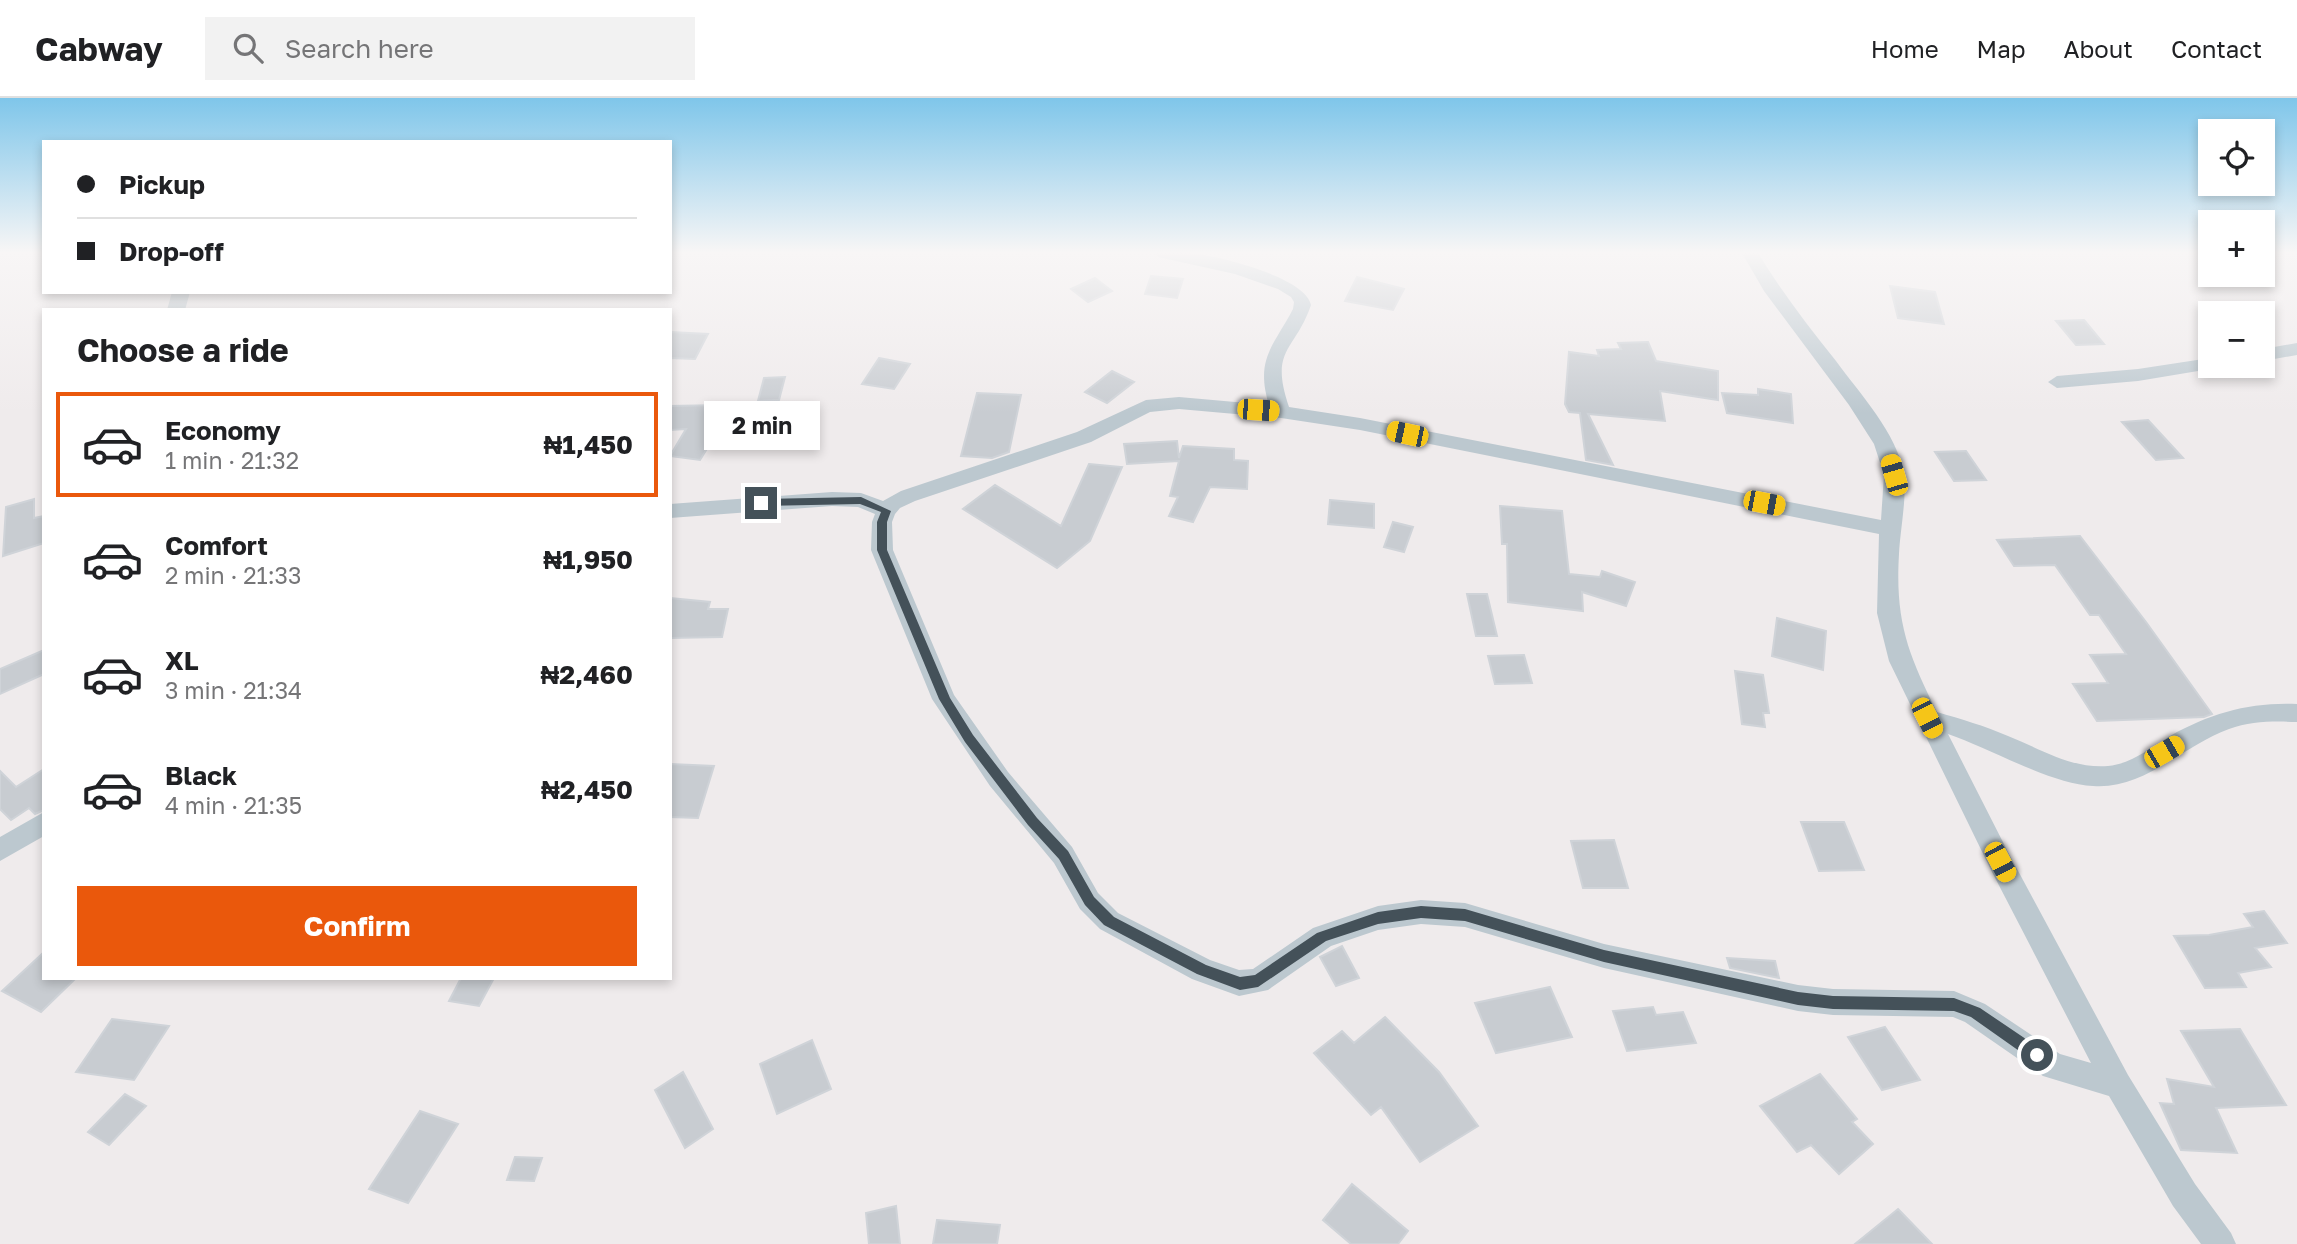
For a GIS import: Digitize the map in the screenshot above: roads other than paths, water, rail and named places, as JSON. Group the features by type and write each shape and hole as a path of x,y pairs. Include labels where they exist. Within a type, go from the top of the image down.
{"street":[{"path":"1281,412 1270,370 1277,351 1302,306"},
{"path":"1784,306 1856,401 1884,444 1894,475 1889,529 1888,612 1900,661 2118,1085 2184,1195 2220,1244"},
{"path":"2275,353 2297,349"},
{"path":"2057,382 2138,375 2198,366"},
{"path":"1889,529 1360,424 1281,412 1178,403 1146,406 1084,437 893,503 882,522 882,550 944,699 969,739 1032,821 1063,855 1089,901 1109,921 1202,970 1240,984 1258,981 1322,937 1378,918 1421,912 1465,915 1604,956 1798,999 1954,1004 1975,1013 2053,1066 2118,1085"},
{"path":"672,511 832,499 861,500 886,511"},
{"path":"1927,718 1997,742 2053,766 2085,776 2110,776 2140,766 2211,724 2241,714 2275,711 2297,713"},
{"path":"0,850 42,824"}]}
